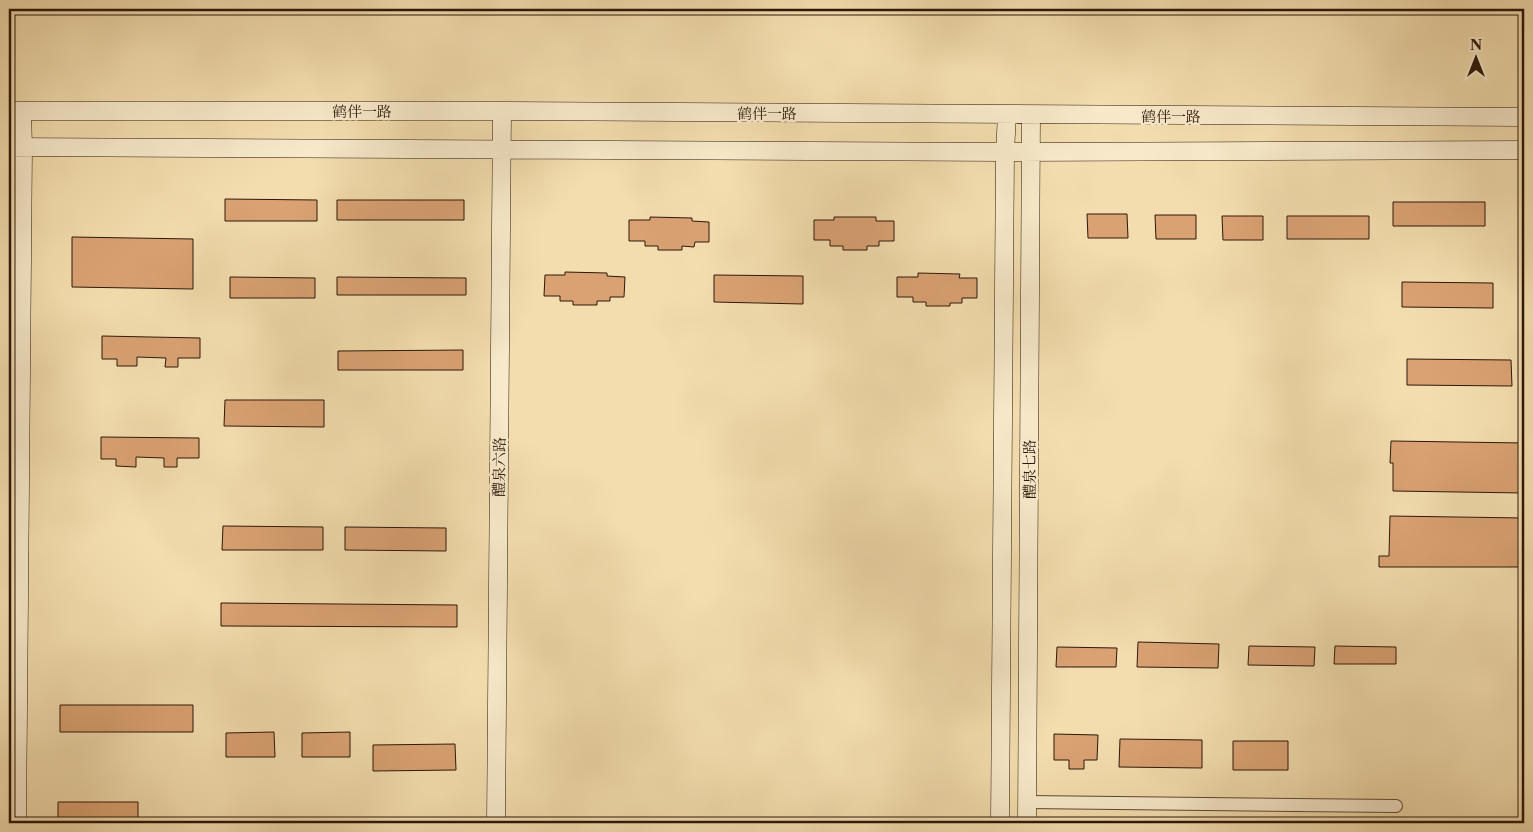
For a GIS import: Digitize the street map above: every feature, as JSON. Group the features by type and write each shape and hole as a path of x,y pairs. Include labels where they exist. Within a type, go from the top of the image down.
{"main road":[{"name":"鹤伴一路","path":"15,111 502,111 1524,117"},
{"path":"15,111 17,823"},
{"name":"醴泉六路","path":"496,823 502,111"},
{"path":"1000,823 1005,152 1007,115"},
{"name":"醴泉七路","path":"1027,823 1031,115"},
{"path":"16,147 1005,152 1524,150"}],"street":[{"path":"1027,802 1396,806"}],"building":[{"path":"225,199 317,200 317,221 225,221"},
{"path":"337,200 464,200 464,220 337,220"},
{"path":"1393,202 1485,202 1485,226 1393,226"},
{"path":"1087,214 1127,214 1128,238 1088,238"},
{"path":"1155,215 1196,215 1196,239 1156,239"},
{"path":"1222,216 1263,216 1263,240 1223,240"},
{"path":"1287,216 1369,216 1369,239 1287,239"},
{"path":"650,217 692,218 692,221 709,222 709,242 695,242 694,247 682,246 682,250 658,250 658,246 645,246 645,241 629,241 629,220 650,220"},
{"path":"834,217 876,217 876,221 894,221 894,241 879,241 879,246 867,246 867,250 843,250 843,246 830,246 830,240 814,240 814,220 834,220"},
{"path":"72,237 193,239 193,289 72,287"},
{"path":"565,272 607,273 607,276 625,277 624,297 610,297 610,301 597,301 597,305 573,305 573,301 560,301 560,296 544,296 545,275 565,275"},
{"path":"918,273 960,274 959,278 977,278 977,298 962,298 962,303 950,303 950,306 926,306 926,302 913,302 913,297 897,297 897,277 918,277"},
{"path":"714,275 803,276 803,304 714,302"},
{"path":"230,277 315,278 315,298 230,298"},
{"path":"337,277 466,278 466,295 337,295"},
{"path":"1402,282 1493,283 1493,308 1402,307"},
{"path":"102,336 200,338 200,358 178,358 178,367 165,367 166,358 137,357 137,366 117,366 117,359 102,359"},
{"path":"463,350 463,370 338,370 338,351"},
{"path":"1407,359 1511,360 1512,386 1407,385"},
{"path":"225,400 324,400 324,427 224,426"},
{"path":"101,437 199,438 199,458 177,458 177,467 164,467 164,458 136,457 136,467 116,466 116,459 101,459"},
{"path":"1391,441 1524,443 1524,493 1393,491 1393,463 1390,463"},
{"path":"1390,516 1524,518 1524,567 1379,567 1379,556 1389,556"},
{"path":"223,526 323,527 323,550 222,550"},
{"path":"345,527 446,528 446,551 345,550"},
{"path":"221,603 457,605 457,627 221,626"},
{"path":"1138,642 1219,644 1218,668 1137,667"},
{"path":"1249,646 1315,647 1314,666 1248,665"},
{"path":"1335,646 1396,647 1396,664 1334,664"},
{"path":"1057,647 1117,648 1116,667 1056,667"},
{"path":"60,705 193,705 193,732 60,732"},
{"path":"274,732 275,757 226,757 226,733"},
{"path":"350,732 350,757 302,757 302,733"},
{"path":"1054,734 1098,735 1097,760 1084,760 1084,769 1069,769 1069,760 1054,760"},
{"path":"1120,739 1202,740 1202,768 1119,767"},
{"path":"1233,741 1288,741 1288,770 1233,770"},
{"path":"455,744 456,770 373,771 373,745"},
{"path":"58,802 138,802 138,823 58,823"}]}
